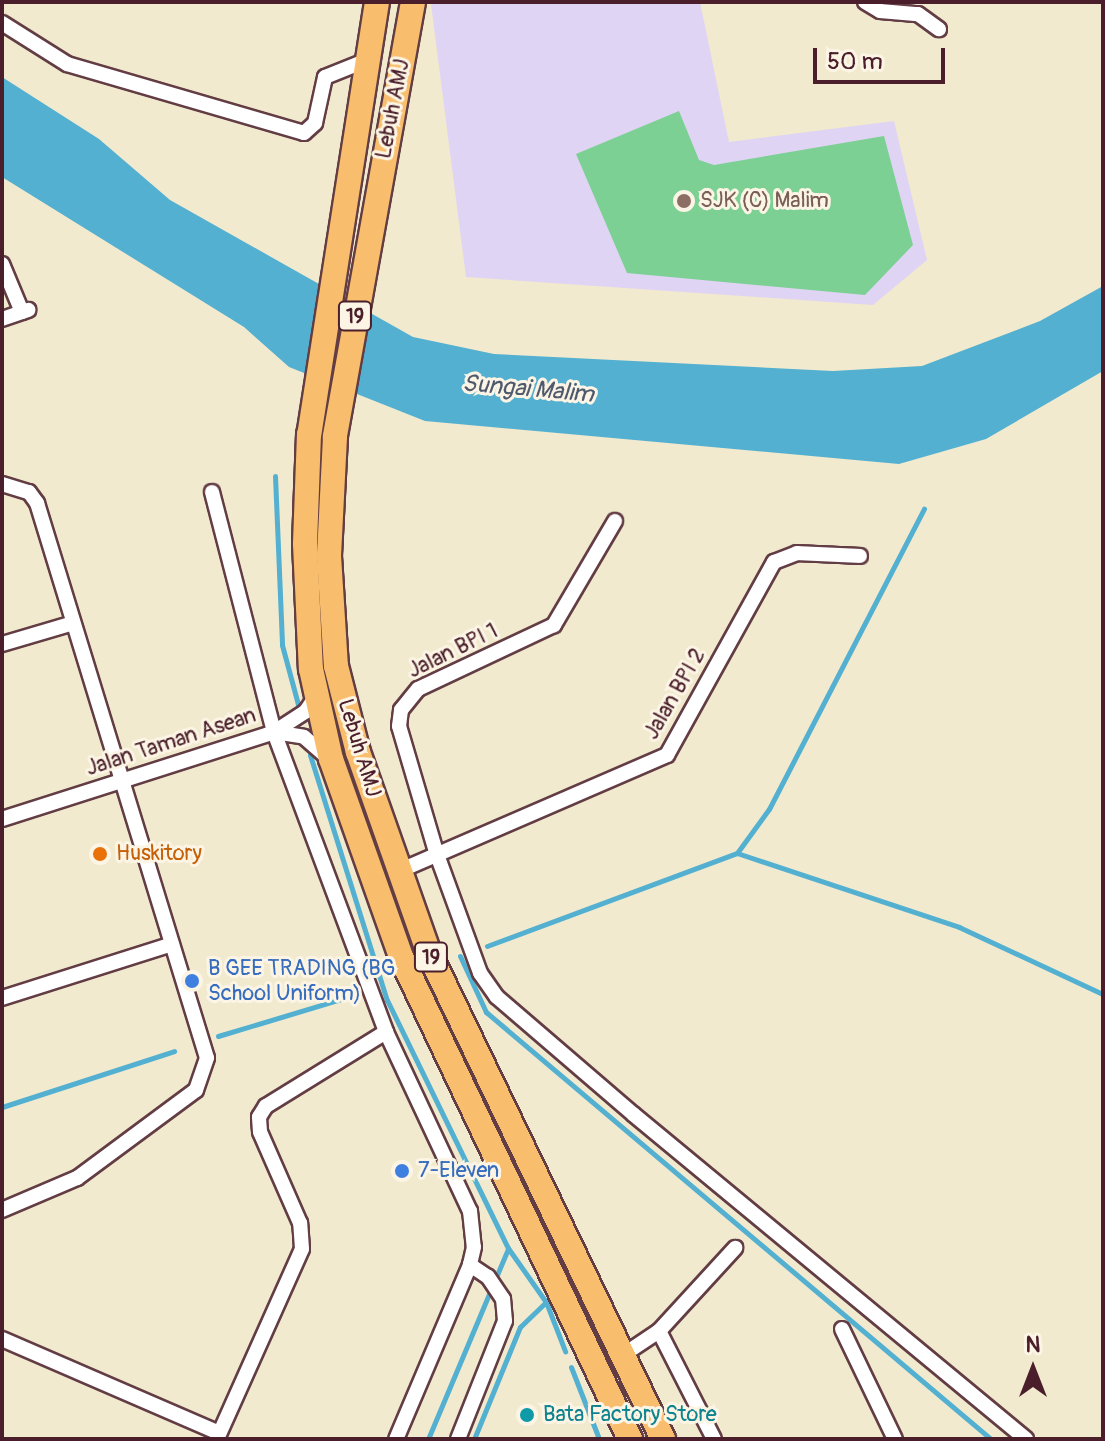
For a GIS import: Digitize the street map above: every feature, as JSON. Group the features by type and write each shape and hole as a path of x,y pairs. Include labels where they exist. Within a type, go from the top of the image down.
{"highway":[{"name":"Lebuh AMJ","path":"377,2 343,195 309,434 305,544 316,696 337,776 401,957 630,1439"},
{"name":"Lebuh AMJ","path":"413,2 335,437 329,556 336,666 358,752 428,951 663,1439"}],"street":[{"path":"865,2 880,11 918,14 939,29"},
{"path":"2,23 67,64 304,133 315,123 325,77 365,61"},
{"path":"2,264 25,311 2,319"},
{"path":"2,1210 77,1178 196,1090 206,1071 207,1058 122,780 70,624 37,503 29,492 6,485"},
{"path":"212,492 274,732 386,1032 465,1194 473,1229 470,1265 396,1439"},
{"name":"Jalan BPI 1","path":"615,521 554,625 406,698 399,726 436,852 474,960 497,997 1026,1439"},
{"name":"Jalan BPI 2","path":"399,871 436,852 667,755 774,562 797,553 860,556"},
{"path":"2,644 70,624"},
{"path":"274,732 306,711 316,696"},
{"name":"Jalan Taman Asean","path":"2,819 274,732 315,742 337,776"},
{"path":"2,998 172,944"},
{"path":"2,1339 218,1436 303,1237 260,1132 259,1117 266,1106 386,1032"},
{"path":"623,1355 659,1331 735,1248"},
{"path":"458,1439 500,1339 503,1299 488,1277 470,1265"},
{"path":"842,1329 895,1439"},
{"path":"659,1331 714,1439"}],"shaded area":[{"name":"SJK (C) Malim","path":"700,2 729,142 894,121 927,260 873,305 466,277 431,4"}],"green space":[{"path":"679,111 699,160 714,165 884,136 913,245 865,295 627,273 576,154"}],"water":[{"name":"Sungai Malim","path":"2,77 99,139 170,200 413,337 494,354 833,371 922,366 1040,321 1103,286 1103,371 986,439 899,464 425,421 289,367 244,327 2,177"}],"waterway":[{"path":"275,476 282,645 299,708"},
{"path":"487,946 737,853 769,809 924,509"},
{"path":"310,755 387,1000 508,1248 546,1302 565,1351"},
{"path":"737,853 959,927 1103,994"},
{"path":"460,956 486,1012 991,1439"},
{"path":"218,1036 341,999"},
{"path":"2,1107 174,1051"},
{"path":"428,1439 508,1249"},
{"path":"474,1439 520,1327 546,1302"},
{"path":"571,1367 599,1439"}],"place":[{"name":"SJK (C) Malim","path":"684,201"},
{"name":"Huskitory","path":"100,854"},
{"name":"B GEE TRADING (BG School Uniform)","path":"192,981"},
{"name":"7-Eleven","path":"402,1171"},
{"name":"Bata Factory Store","path":"527,1415"}]}
